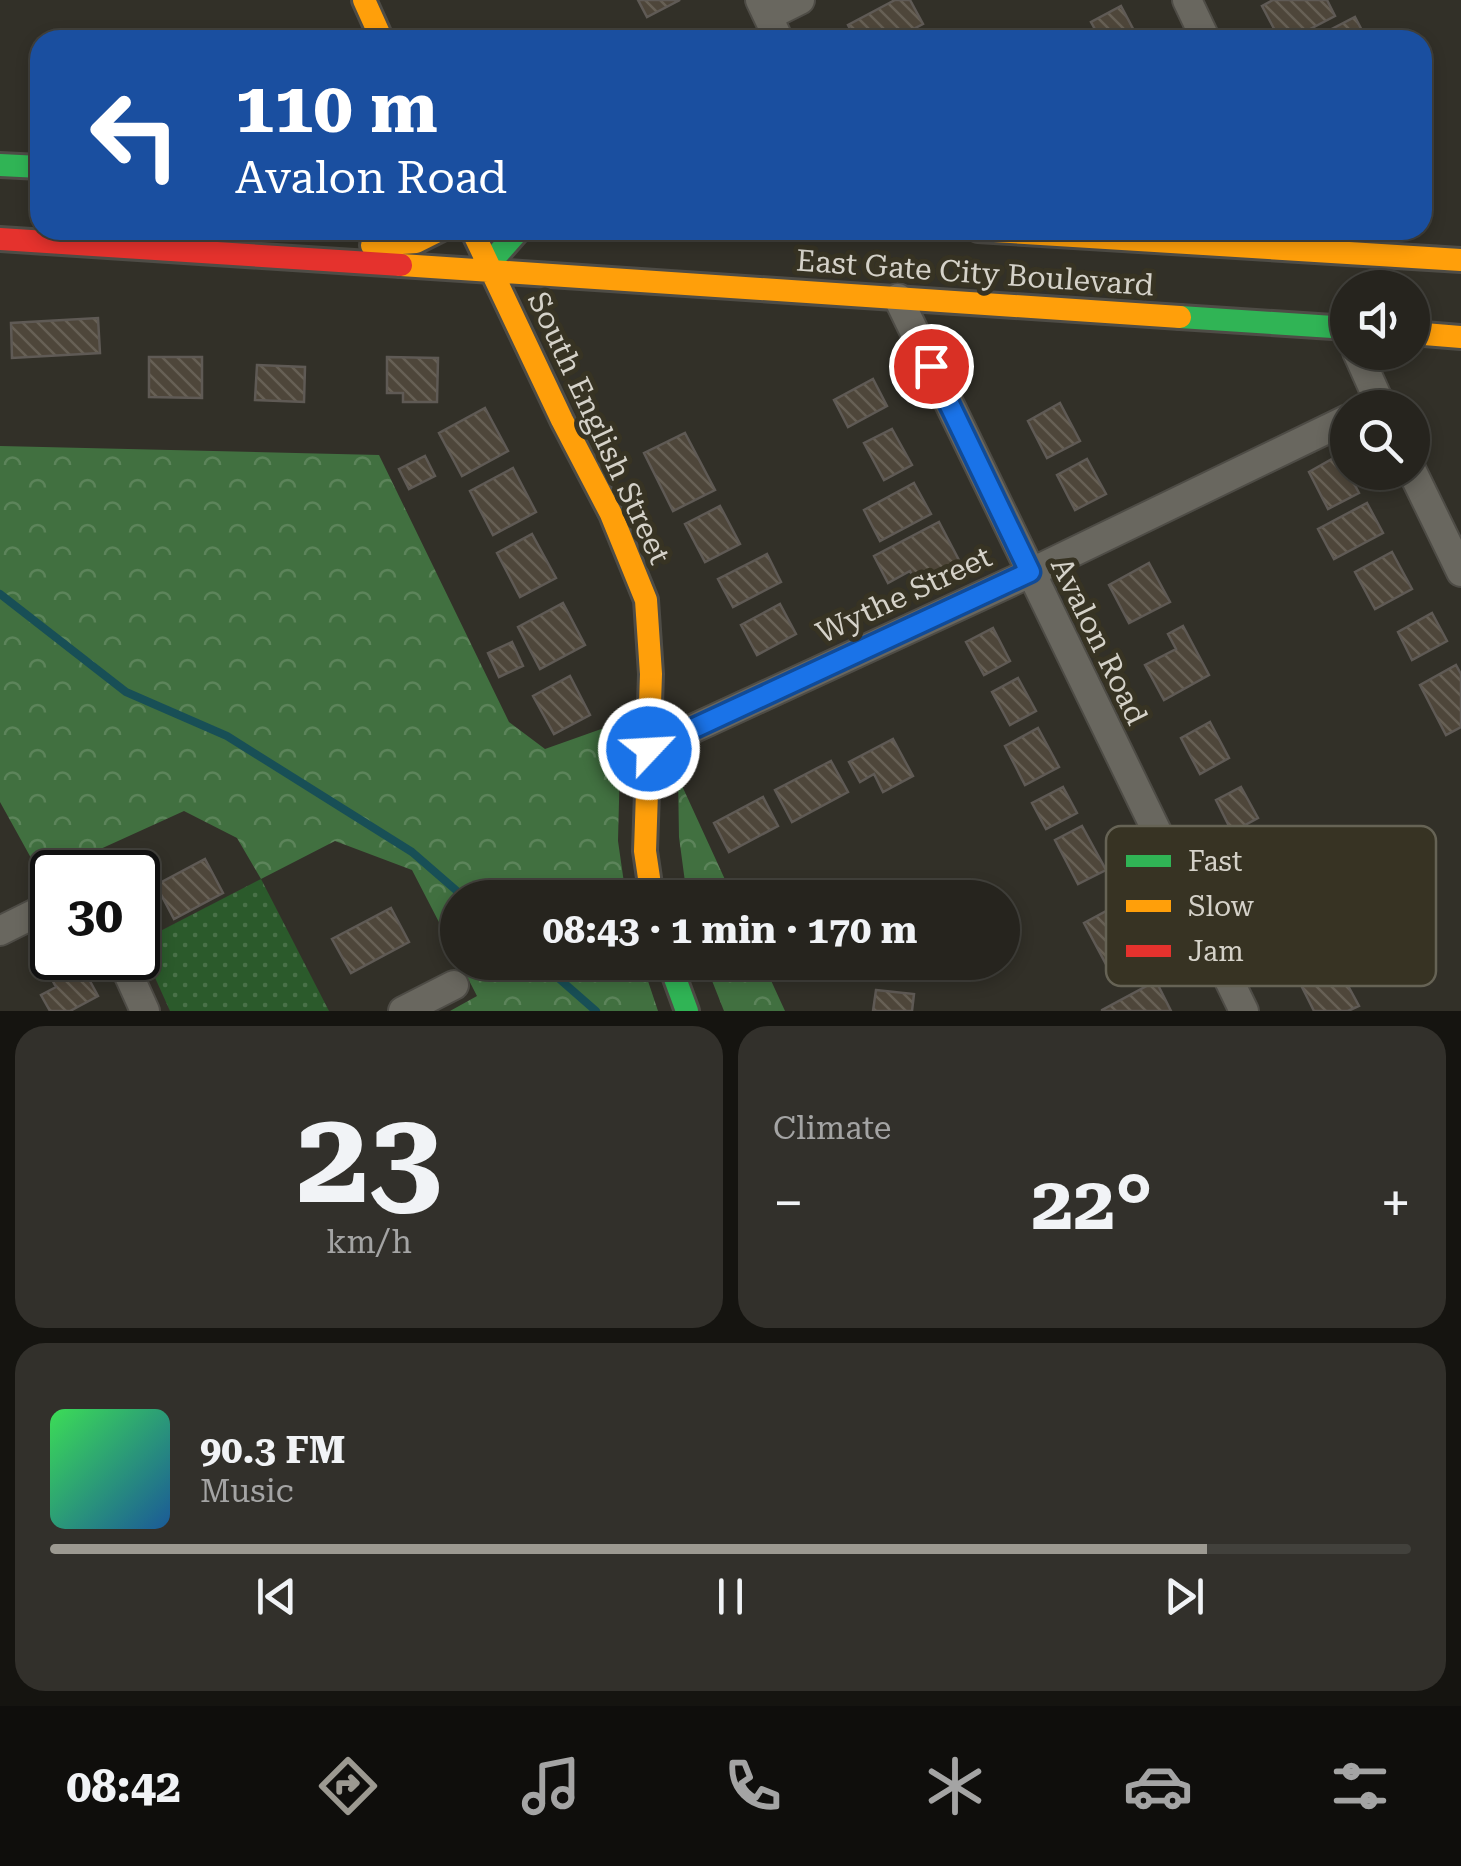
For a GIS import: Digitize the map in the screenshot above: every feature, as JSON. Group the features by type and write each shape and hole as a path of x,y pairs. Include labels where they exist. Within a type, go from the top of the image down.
{"main road":[{"path":"364,0 378,30"},
{"path":"0,165 30,167"},
{"name":"East Gate City Boulevard","path":"0,239 1330,328"},
{"path":"222,253 420,240"},
{"name":"South English Street","path":"477,240 611,514 646,600 651,674 645,851 649,880"},
{"path":"491,270 494,257 510,240"},
{"name":"East Gate City Boulevard","path":"1302,240 1461,260"},
{"path":"1430,334 1461,336"},
{"path":"676,980 687,1011"}],"street":[{"path":"769,18 800,0"},
{"path":"1186,0 1201,30"},
{"name":"Avalon Road","path":"898,298 1154,826"},
{"name":"Wythe Street","path":"649,749 1330,427"},
{"path":"1421,490 1461,572"},
{"path":"0,931 30,916"},
{"path":"131,980 145,1011"},
{"path":"403,1011 454,985"},
{"name":"Avalon Road","path":"1232,986 1244,1011"}],"green space":[{"path":"0,446 379,455 509,722 545,749 621,722 618,841 624,880 440,880 440,924 412,870 335,841 261,879 237,838 184,811 98,850 30,850 30,856 0,802"},
{"path":"678,777 725,880 685,880"},
{"path":"261,879 329,1011 170,1011 156,980 160,980 160,931"},
{"path":"469,980 648,980 658,1011 450,1011 477,996"},
{"path":"712,980 771,980 785,1011 724,1011"}],"building":[{"path":"638,0 680,0 647,17"},
{"path":"895,0 910,0 923,24 911,30 851,30 848,25"},
{"path":"1273,0 1327,0 1335,16 1308,30 1275,30 1262,6"},
{"path":"1121,6 1134,30 1095,30 1091,22"},
{"path":"1355,17 1362,30 1330,30"},
{"path":"98,318 100,353 12,358 11,323"},
{"path":"149,357 202,357 202,398 149,397"},
{"path":"387,357 438,358 437,402 403,402 403,393 387,393"},
{"path":"257,365 305,367 304,402 255,400"},
{"path":"873,379 887,406 848,427 834,400"},
{"path":"1060,403 1080,441 1047,458 1028,421"},
{"path":"485,408 508,451 462,476 439,433"},
{"path":"892,429 912,465 884,480 864,443"},
{"path":"685,433 715,490 673,511 644,453"},
{"path":"425,456 435,476 409,489 399,469"},
{"path":"1087,459 1106,494 1075,510 1057,475"},
{"path":"1330,460 1330,490 1359,493 1328,509 1309,472"},
{"path":"513,468 536,512 493,535 470,491"},
{"path":"914,483 931,514 880,541 864,510"},
{"path":"1367,503 1383,533 1334,559 1318,529"},
{"path":"720,506 740,544 705,562 685,524"},
{"path":"939,522 961,564 918,587 910,571 888,583 874,556"},
{"path":"532,534 556,578 520,597 497,553"},
{"path":"1392,552 1412,589 1375,609 1355,572"},
{"path":"767,554 781,582 733,607 718,579"},
{"path":"1149,563 1170,602 1129,623 1109,585"},
{"path":"563,603 585,645 540,669 518,627"},
{"path":"780,604 796,634 757,655 741,625"},
{"path":"1432,613 1447,641 1412,660 1398,632"},
{"path":"1183,626 1209,675 1164,700 1145,665 1176,649 1168,634"},
{"path":"993,628 1010,661 984,675 966,642"},
{"path":"512,642 523,666 499,677 488,653"},
{"path":"1456,665 1461,674 1461,727 1446,735 1420,685"},
{"path":"570,676 590,715 554,734 533,696"},
{"path":"1018,678 1036,711 1010,725 992,692"},
{"path":"1210,722 1229,758 1200,774 1181,738"},
{"path":"1038,728 1059,767 1025,785 1005,746"},
{"path":"893,739 913,776 883,792 874,774 860,782 849,762"},
{"path":"831,761 848,792 792,822 775,790"},
{"path":"1063,787 1077,813 1046,829 1032,803"},
{"path":"1241,787 1258,818 1243,826 1229,826 1216,800"},
{"path":"763,797 778,826 729,852 714,823"},
{"path":"1082,826 1106,870 1078,884 1055,840"},
{"path":"205,859 223,893 174,919 160,893 160,883"},
{"path":"391,908 409,942 351,973 332,939"},
{"path":"1106,911 1106,964 1084,923"},
{"path":"52,980 89,980 98,996 70,1011 50,1011 41,995 56,987"},
{"path":"1147,986 1158,986 1171,1011 1102,1011"},
{"path":"1302,986 1348,986 1359,1006 1348,1011 1314,1011"},
{"path":"876,990 914,994 912,1011 873,1011"}],"waterway":[{"path":"0,594 126,692 227,736 412,852 444,880"},
{"path":"561,980 596,1011"}],"traffic: fast":[{"path":"0,165 30,166"},
{"path":"491,270 495,257 510,240"},
{"path":"1180,317 1330,327"},
{"path":"676,980 687,1011"}],"traffic: slow":[{"path":"364,0 378,30"},
{"path":"372,245 420,240"},
{"path":"477,240 611,514 646,600 651,674 645,851 649,880"},
{"path":"1139,240 1461,260"},
{"path":"401,265 1180,317"},
{"path":"1430,334 1461,337"}],"traffic: jam":[{"path":"0,239 401,265"}],"route":[{"path":"649,749 1030,572 931,366"}]}
